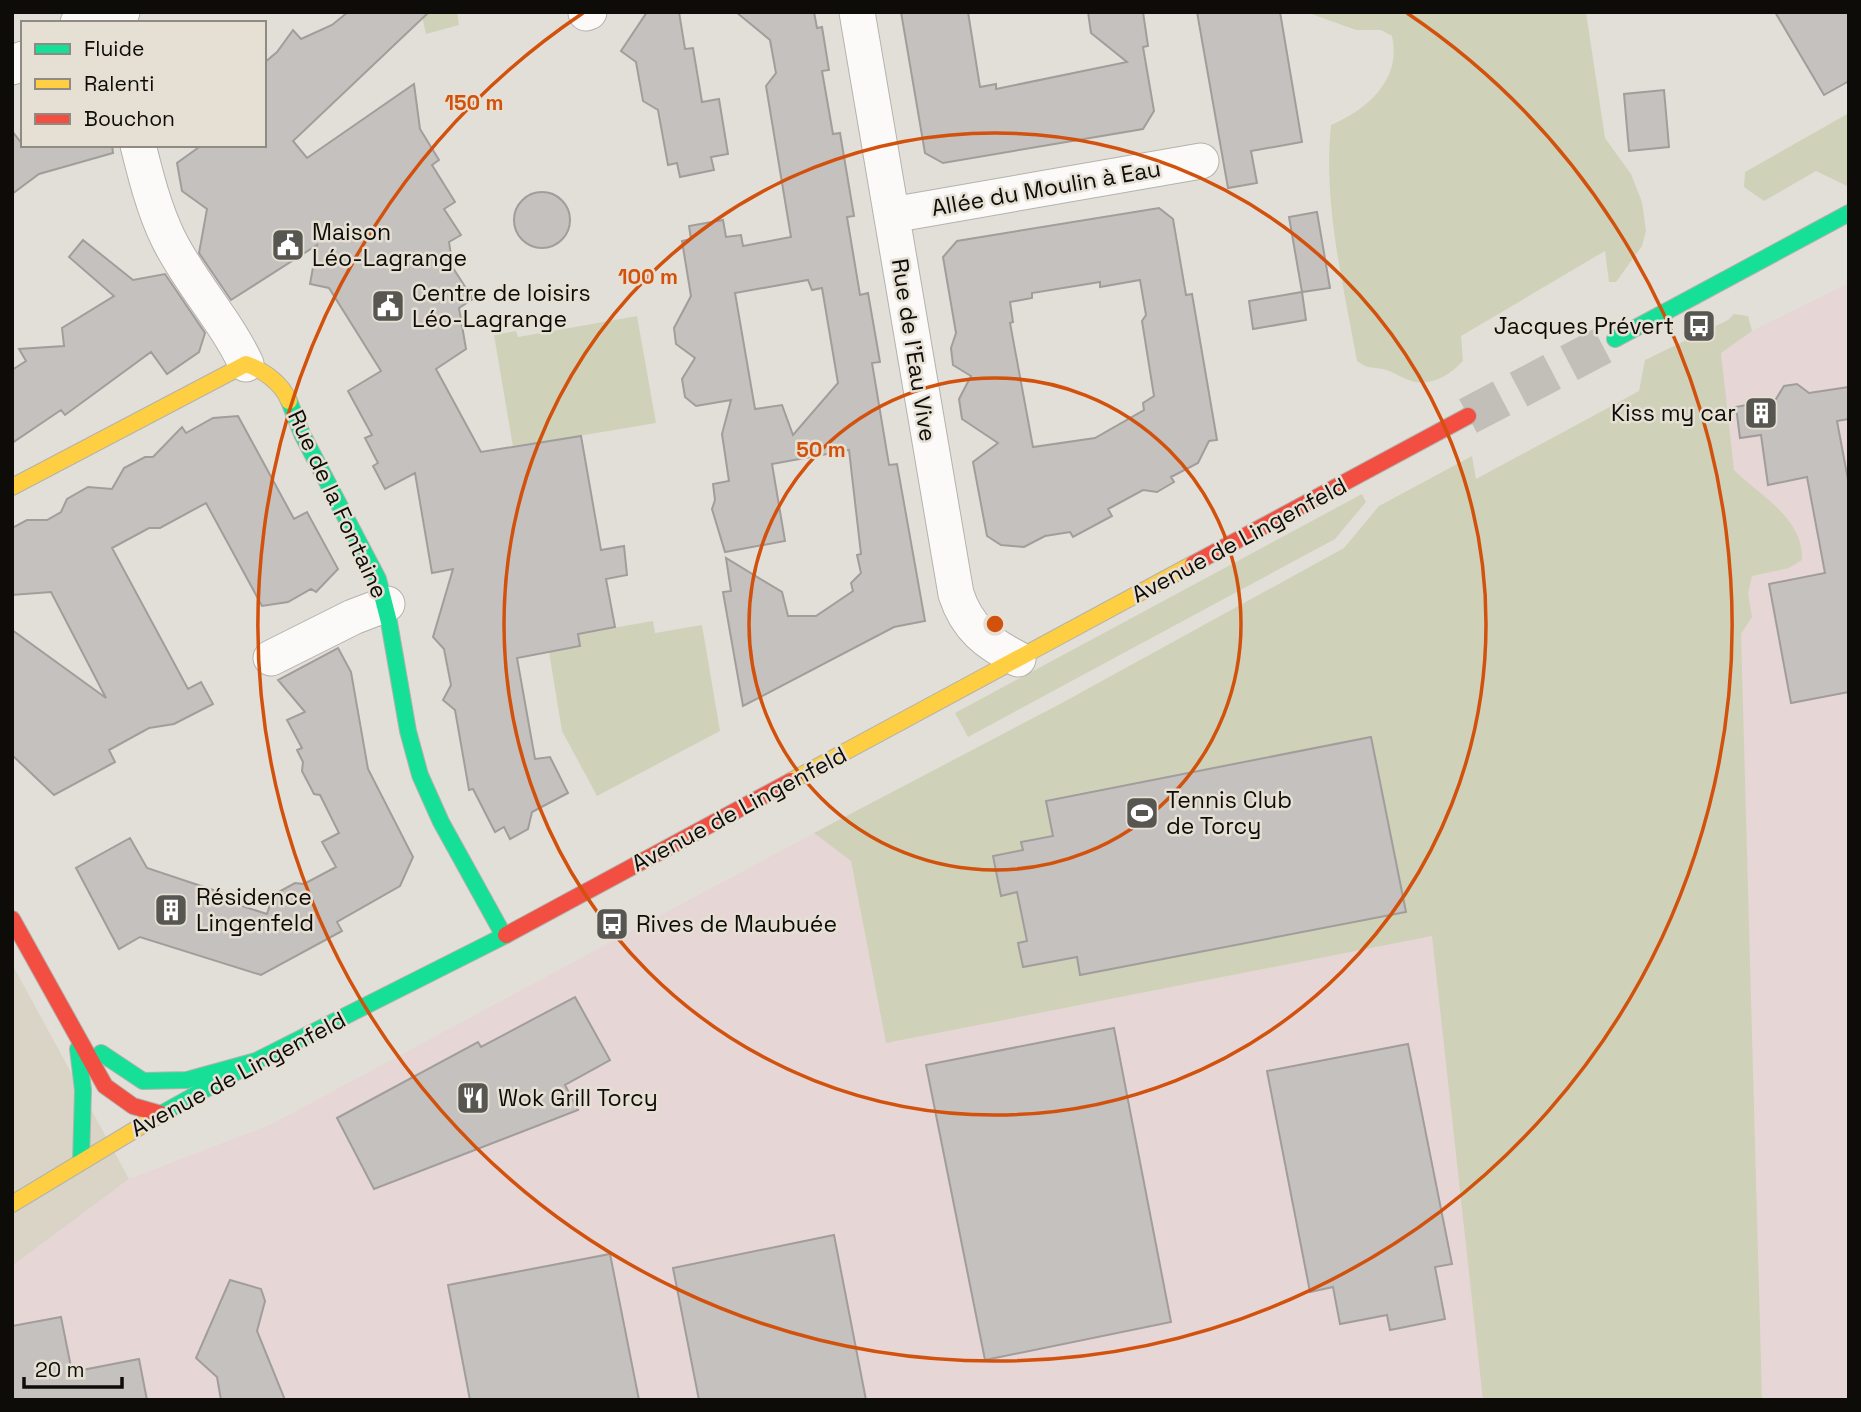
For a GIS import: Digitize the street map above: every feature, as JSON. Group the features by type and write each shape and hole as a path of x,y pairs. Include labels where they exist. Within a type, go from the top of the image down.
{"street":[{"name":"Rue de l'Eau Vive","path":"857,12 956,594 971,626 985,640 1018,659"},
{"path":"12,487 246,364 232,335 169,240 152,197 139,147"},
{"name":"Allée du Moulin à Eau","path":"892,215 1201,162"},
{"path":"1615,339 1849,213"},
{"name":"Rue de la Fontaine","path":"246,364 261,370 286,393 302,434 356,532 387,604 412,751 422,780 503,936"},
{"name":"Avenue de Lingenfeld","path":"12,1204 161,1114 256,1061 503,936 1468,416"},
{"path":"271,658 353,617 387,604"},
{"path":"12,919 105,1086 108,1106"},
{"path":"76,1037 143,1081 187,1080 256,1061"},
{"path":"76,1037 83,1090 81,1161"},
{"path":"105,1086 133,1106 161,1114"},
{"path":"102,1149 107,1127"}],"shaded area":[{"path":"1849,283 1849,1400 12,1400 12,1266 129,1179 270,1125 814,833 851,861 886,1043 1456,931 1475,480 1721,346"},
{"path":"12,964 129,1179 12,1266"}],"green space":[{"path":"421,12 457,12 459,25 426,34"},
{"path":"1306,12 1586,12 1605,138 1631,174 1642,202 1646,231 1642,246 1616,282 1609,282 1605,251 1461,336 1463,361 1438,379 1416,382 1386,370 1367,367 1357,361 1332,214 1329,155 1331,125 1358,110 1379,91 1392,66 1392,36 1381,30 1356,30"},
{"path":"1849,113 1849,187 1816,171 1764,201 1744,187 1745,172"},
{"path":"1734,314 1748,316 1752,331 1721,353 1734,470 1788,520 1801,545 1802,560 1789,568 1752,576 1748,593 1752,617 1741,634 1762,1400 1483,1400 1432,936 886,1043 851,861 814,833 1060,704 1344,548 1379,506 1472,456 1476,479 1639,391 1645,360 1728,320"},
{"path":"637,316 656,423 513,447 494,335 516,331 518,337"},
{"path":"1362,494 1366,502 1335,539 968,737 955,713"},
{"path":"653,621 655,633 702,625 720,731 597,796 562,731 549,652 580,646 577,634"}],"building":[{"path":"348,12 429,12 293,141 307,158 414,84 420,129 439,160 432,165 455,202 444,209 461,235 449,242 453,268 473,299 459,308 466,349 436,369 481,452 581,436 601,550 624,546 627,575 606,579 615,627 578,634 580,646 517,658 535,759 550,757 568,793 532,812 528,829 510,839 504,827 495,832 473,789 469,790 455,710 443,700 451,685 444,649 433,637 453,569 432,573 415,473 385,489 373,466 378,463 365,438 372,435 348,391 381,371 329,288 310,284 317,245 231,300 199,253 207,209 182,191 177,163 199,147 266,147 266,61 277,52 293,30 301,39 332,25"},
{"path":"647,12 679,12 685,49 693,48 702,102 719,99 728,154 711,157 714,170 680,177 677,163 668,165 658,110 643,101 636,62 621,51"},
{"path":"736,12 814,12 817,28 822,27 829,70 822,71 833,134 840,133 854,216 847,217 860,295 868,293 880,362 872,363 889,465 897,464 925,621 894,627 743,706 723,592 731,591 726,558 782,592 788,616 816,616 853,591 851,583 861,573 857,555 861,554 849,450 772,464 785,541 725,552 712,509 715,500 713,484 729,481 722,434 731,400 696,406 685,397 682,379 695,358 676,344 674,328 691,296 682,241 691,239 689,226 723,220 726,237 741,235 743,246 791,237 766,86 776,73 770,40","holes":["808,280 812,290 822,288 838,383 793,435 782,405 755,409 735,293"]},
{"path":"901,12 968,12 980,87 996,84 996,89 1127,62 1091,33 1088,12 1143,12 1148,46 1143,47 1154,111 1143,129 943,163 925,153"},
{"path":"1197,12 1280,12 1302,142 1251,151 1257,183 1228,188"},
{"path":"1775,12 1849,12 1849,81 1824,95"},
{"path":"1664,90 1669,147 1629,151 1624,94"},
{"path":"12,131 21,142 21,147 112,147 113,153 39,174 12,194"},
{"path":"542,192 553,194 562,200 568,209 568,231 562,240 553,246 542,248 531,246 522,240 516,231 514,220 516,209 522,200 531,194"},
{"path":"1159,208 1173,219 1186,295 1192,294 1217,440 1209,441 1198,463 1171,477 1174,482 1157,492 1143,490 1108,509 1112,516 1073,537 1070,532 1045,536 1024,547 1001,545 987,536 973,462 998,443 962,419 959,399 971,376 953,365 951,348 956,333 943,257 957,241","holes":["1140,280 1146,315 1142,321 1154,396 1143,403 1144,410 1095,438 1033,447 1010,323 1013,322 1010,302 1032,298 1032,293 1100,282 1100,287"]},
{"path":"1317,212 1330,288 1302,292 1289,217"},
{"path":"83,240 133,280 165,274 205,333 199,352 167,374 151,352 65,415 61,410 12,443 12,370 26,361 19,349 64,346 62,328 114,296 69,257"},
{"path":"1302,292 1306,320 1253,329 1249,301"},
{"path":"1797,384 1809,393 1849,387 1849,419 1837,421 1849,485 1849,692 1791,703 1769,584 1825,573 1807,477 1768,485 1761,435 1740,438 1736,407 1776,399 1784,386"},
{"path":"238,416 294,519 307,512 338,569 316,592 311,589 288,602 262,606 206,503 160,528 149,528 112,548 188,689 201,682 213,704 174,724 149,728 109,750 115,762 54,795 12,755 12,630 106,698 51,592 12,595 12,528 27,520 47,520 61,512 67,499 88,487 112,489 124,468 145,457 153,457 182,427 186,433 213,418"},
{"path":"338,648 351,672 368,769 413,857 400,886 337,922 342,931 261,975 140,937 119,949 76,868 130,838 147,868 222,893 220,899 267,914 273,895 295,883 304,884 336,867 322,842 339,833 320,795 314,794 302,771 303,762 297,750 302,748 287,720 305,712 278,680"},
{"path":"1371,737 1406,912 1080,975 1077,957 1023,967 1018,943 1027,941 1017,892 1001,896 993,856 1023,850 1021,842 1053,836 1046,801"},
{"name":"Wok Grill Torcy","path":"575,997 610,1060 565,1085 578,1110 374,1189 337,1118 478,1042 481,1047"},
{"path":"1114,1028 1171,1322 985,1360 926,1065"},
{"path":"1408,1044 1452,1264 1435,1267 1445,1319 1390,1330 1387,1315 1340,1324 1333,1287 1310,1292 1267,1071"},
{"path":"834,1235 866,1400 699,1400 673,1268"},
{"path":"610,1254 639,1400 470,1400 448,1285"},
{"path":"230,1280 261,1289 265,1301 257,1331 285,1400 221,1400 217,1377 196,1358"},
{"path":"61,1317 72,1372 139,1359 147,1400 12,1400 12,1326"}],"tunnel":[{"path":"1468,416 1615,339"}],"traffic: fast":[{"path":"1615,339 1849,213"},
{"path":"289,401 302,434 378,579 389,622 408,731 420,775 441,822 504,936"},
{"path":"161,1114 256,1061 506,935"},
{"path":"78,1049 83,1090 81,1161"},
{"path":"101,1053 143,1081 187,1080 256,1061"}],"traffic: slow":[{"path":"12,487 246,364 271,378 282,388 289,401"},
{"path":"791,781 1193,564"},
{"path":"12,1204 161,1114"}],"traffic: jam":[{"path":"1193,564 1468,416"},
{"path":"506,935 791,781"},
{"path":"12,919 105,1086 133,1106 161,1114"}],"place":[{"name":"Maison Léo-Lagrange","path":"288,245"},
{"name":"Centre de loisirs Léo-Lagrange","path":"388,306"},
{"name":"Jacques Prévert","path":"1699,326"},
{"name":"Kiss my car","path":"1761,413"},
{"name":"Tennis Club de Torcy","path":"1142,813"},
{"name":"Résidence Lingenfeld","path":"171,910"},
{"name":"Rives de Maubuée","path":"612,924"},
{"name":"Wok Grill Torcy","path":"473,1098"}]}
